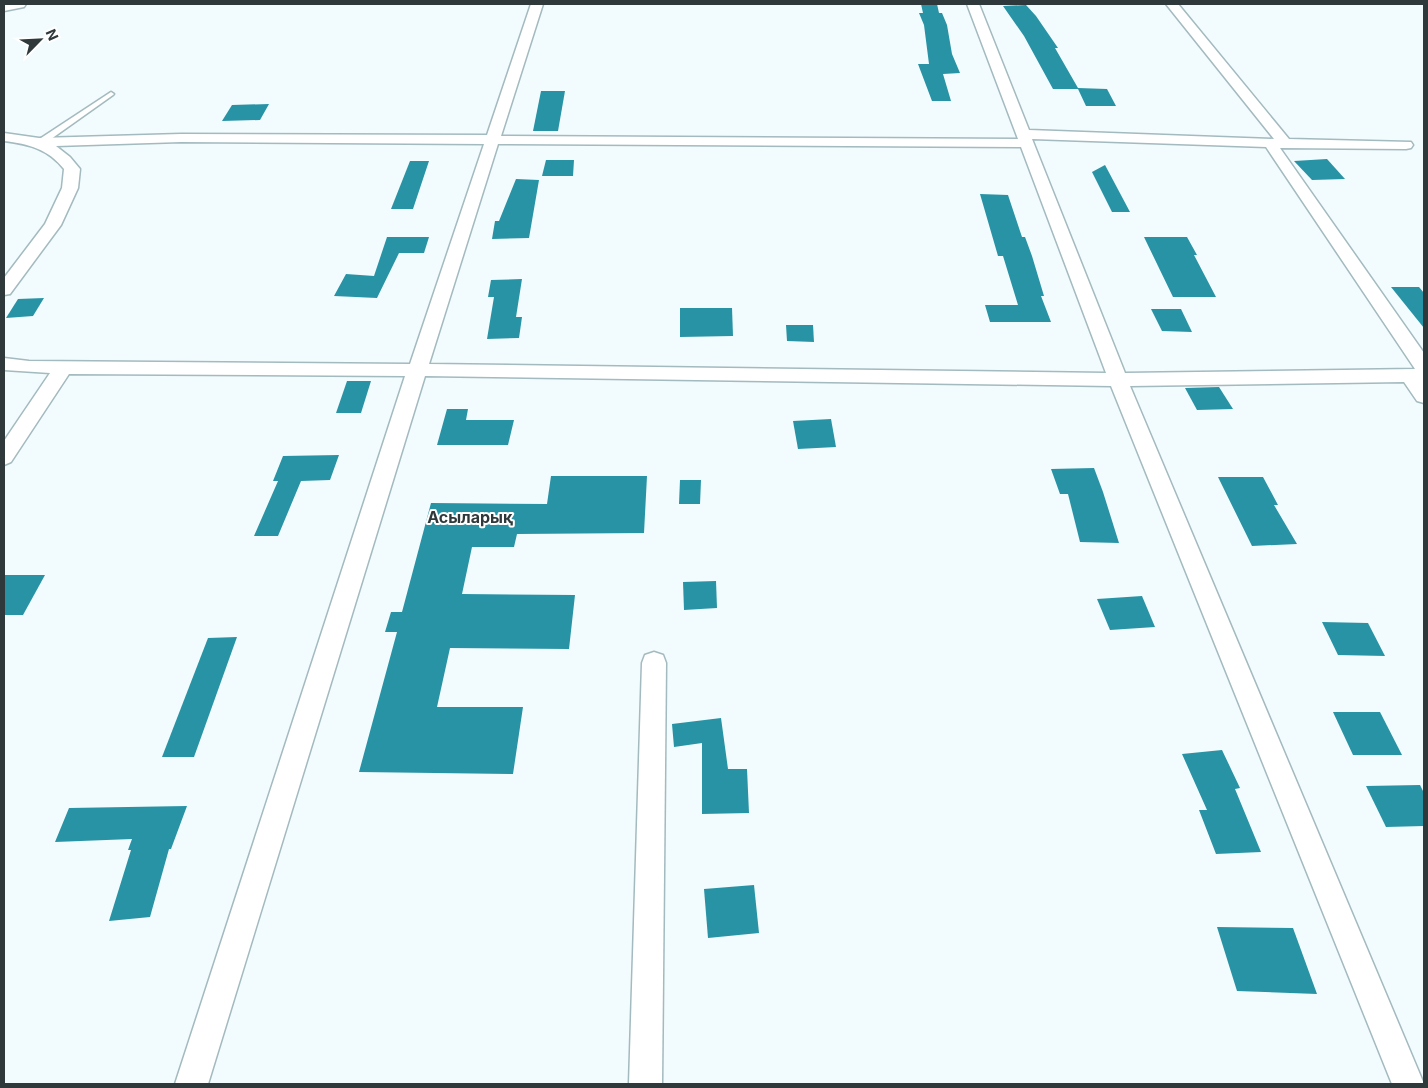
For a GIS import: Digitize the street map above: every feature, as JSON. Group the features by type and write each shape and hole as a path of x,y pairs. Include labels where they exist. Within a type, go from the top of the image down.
{"street":[{"path":"4,7 20,4"},
{"path":"191,1084 416,370 537,4"},
{"path":"973,4 1118,380 1408,1084"},
{"path":"1172,4 1278,143 1419,372 1424,396"},
{"path":"4,137 41,142 181,138 492,141 1025,139 1406,145"},
{"path":"4,290 53,224 70,188 72,169 61,155 41,142"},
{"path":"4,364 63,368 416,370 1118,380 1419,372"},
{"path":"4,457 63,368"},
{"path":"645,1084 654,664"}],"lane":[{"path":"41,142 111,94"}],"building":[{"path":"921,4 937,4 939,13 942,13 947,25 952,54 960,73 943,74 951,101 932,101 918,64 929,64 924,25 919,13 923,13"},
{"path":"1026,5 1058,48 1055,48 1078,88 1107,89 1116,106 1086,106 1078,89 1053,89 1024,36 1003,6"},
{"path":"541,91 565,91 558,131 533,131"},
{"path":"269,104 260,120 222,121 232,105"},
{"path":"1327,159 1345,179 1312,180 1294,161"},
{"path":"546,160 574,160 573,176 542,176"},
{"path":"410,161 429,161 413,209 391,209"},
{"path":"1105,165 1130,212 1112,212 1092,172"},
{"path":"516,179 539,180 529,238 492,239 495,221 499,221"},
{"path":"980,194 1008,195 1022,237 1025,237 1032,256 1044,296 1041,296 1051,322 990,322 985,305 1018,305 1003,256 998,256"},
{"path":"387,237 429,237 424,253 399,253 377,298 334,296 346,274 374,276"},
{"path":"1144,237 1187,237 1197,255 1194,255 1216,297 1173,297"},
{"path":"522,279 516,317 522,317 519,338 487,339 494,297 488,297 491,280"},
{"path":"1391,287 1419,287 1424,293 1424,328"},
{"path":"44,298 33,316 6,318 18,299"},
{"path":"680,308 732,308 733,336 680,337"},
{"path":"1151,309 1181,309 1192,332 1162,331"},
{"path":"786,325 813,325 814,342 787,341"},
{"path":"347,381 371,381 361,413 336,413"},
{"path":"1219,387 1233,409 1197,410 1185,388"},
{"path":"447,409 468,409 466,420 514,420 508,445 437,445"},
{"path":"831,419 836,447 798,449 793,421"},
{"path":"339,455 330,480 301,481 278,536 254,536 278,481 273,481 283,456"},
{"path":"1094,468 1119,543 1080,542 1068,494 1060,494 1051,469"},
{"path":"551,476 647,476 644,533 517,534 514,547 472,547 462,594 575,595 569,649 450,648 437,707 523,707 513,774 359,772 397,632 385,632 391,612 402,612 431,503 547,504"},
{"path":"1218,477 1263,477 1278,505 1274,505 1297,544 1252,546"},
{"path":"680,480 701,480 700,504 679,504"},
{"path":"4,575 45,575 23,615 4,615"},
{"path":"716,581 717,608 684,610 683,582"},
{"path":"1142,596 1155,627 1110,630 1097,599"},
{"path":"1322,622 1368,623 1385,656 1338,655"},
{"path":"237,637 194,757 162,757 208,638"},
{"path":"1333,712 1380,712 1402,755 1353,755"},
{"path":"721,718 728,769 747,769 749,813 702,814 702,743 674,747 672,724"},
{"path":"1222,750 1240,788 1235,789 1261,852 1216,854 1199,810 1207,810 1182,754"},
{"path":"1420,785 1424,793 1424,826 1386,827 1366,786"},
{"path":"187,806 171,849 169,849 150,917 109,921 131,850 128,850 132,839 55,842 69,808"},
{"path":"754,885 759,933 708,938 704,889"},
{"path":"1217,927 1293,928 1317,994 1237,991"}],"district":[{"name":"Асыларық","path":"470,517"}]}
